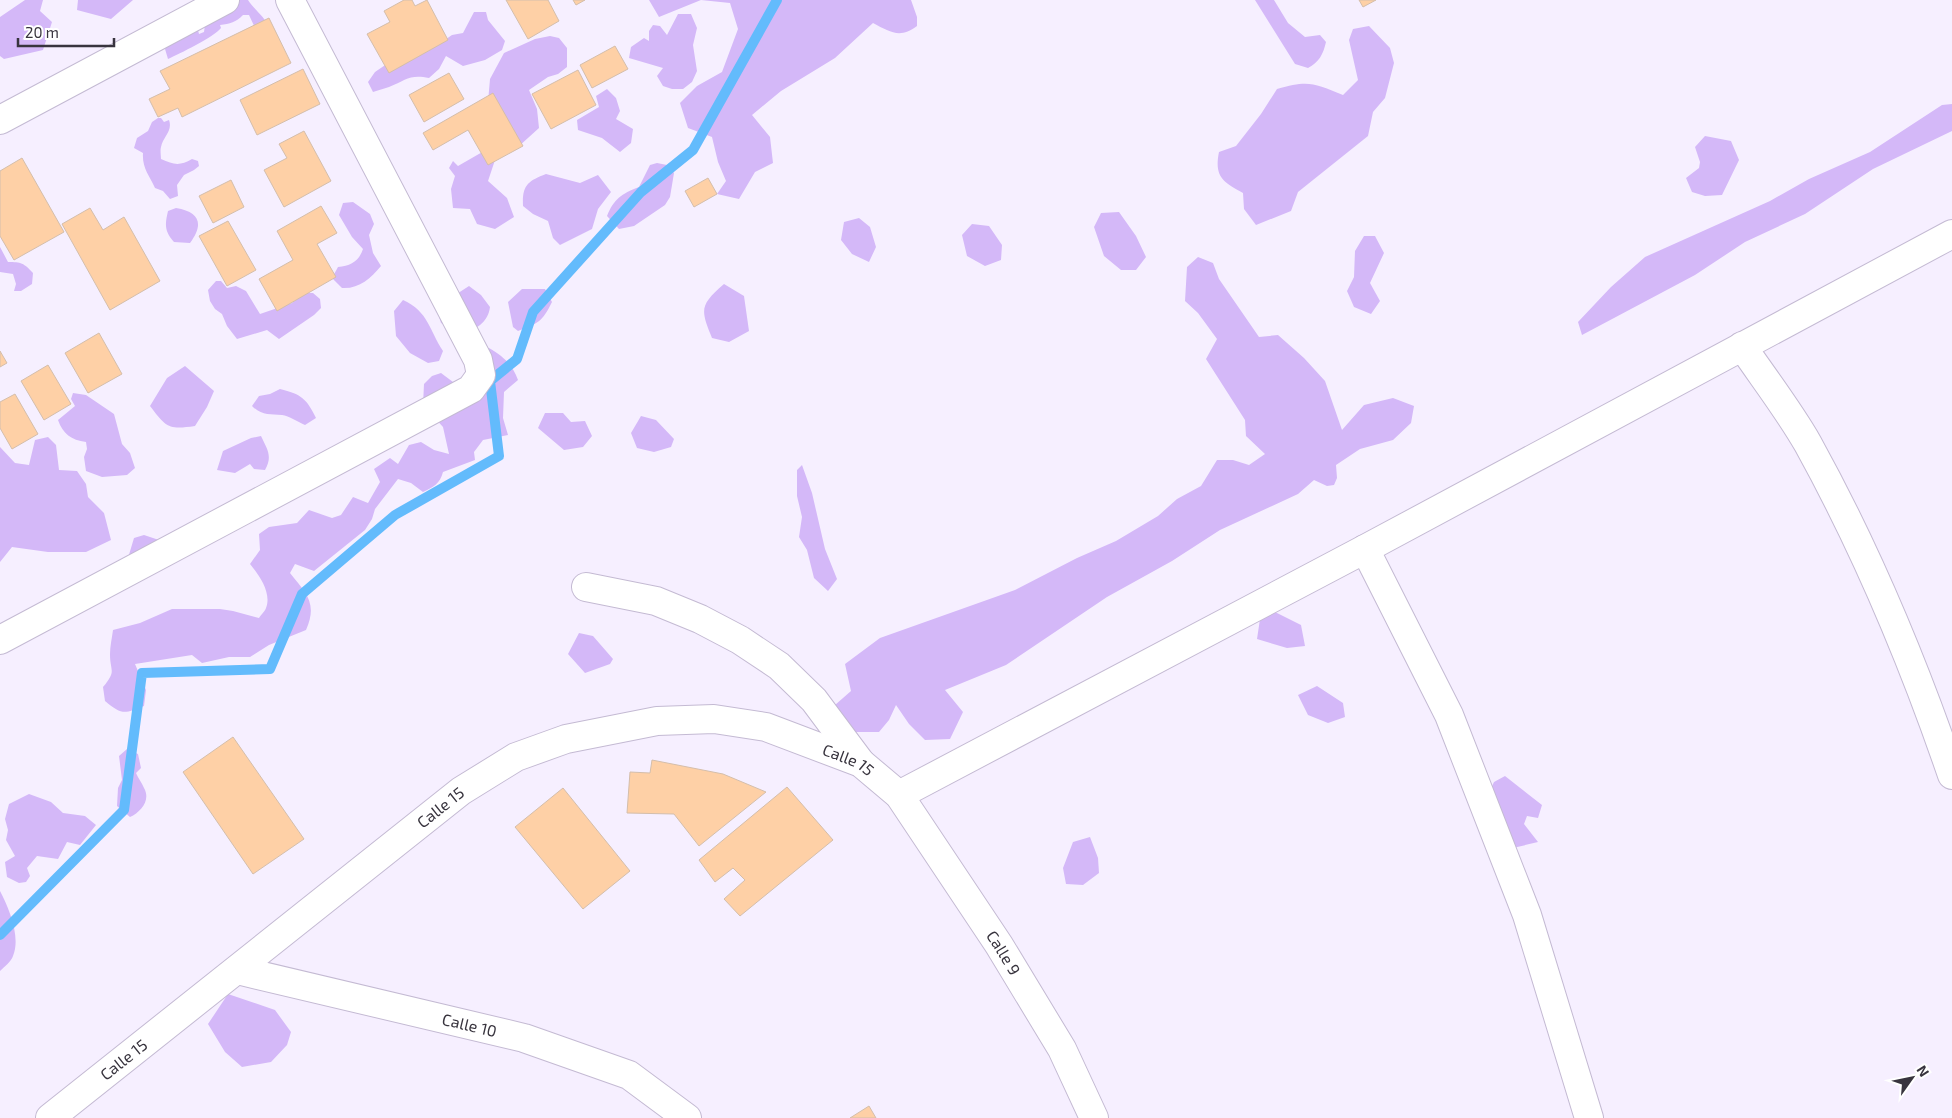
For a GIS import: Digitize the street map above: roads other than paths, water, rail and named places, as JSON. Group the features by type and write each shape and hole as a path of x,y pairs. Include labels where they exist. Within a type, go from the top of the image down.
{"street":[{"path":"0,120 225,0"},
{"path":"0,640 471,389 481,374 478,360 290,0"},
{"path":"899,796 1365,549 1952,234"},
{"path":"1742,346 1807,442 1856,538 1926,697 1952,775"},
{"path":"1365,549 1453,724 1527,914 1589,1118"},
{"path":"586,587 656,602 700,619 740,640 780,666 814,700 860,763"},
{"name":"Calle 15","path":"50,1118 461,791 516,757 566,739 657,721 714,720 766,727 860,763 899,796"},
{"name":"Calle 9","path":"899,796 999,945 1062,1049 1094,1118"},
{"name":"Calle 10","path":"237,970 524,1038 629,1075 687,1118"}],"waterway":[{"path":"0,935 124,810 142,673 270,669 302,594 395,515 499,456 490,381 517,359 533,312 641,192 693,150 777,0"}]}
